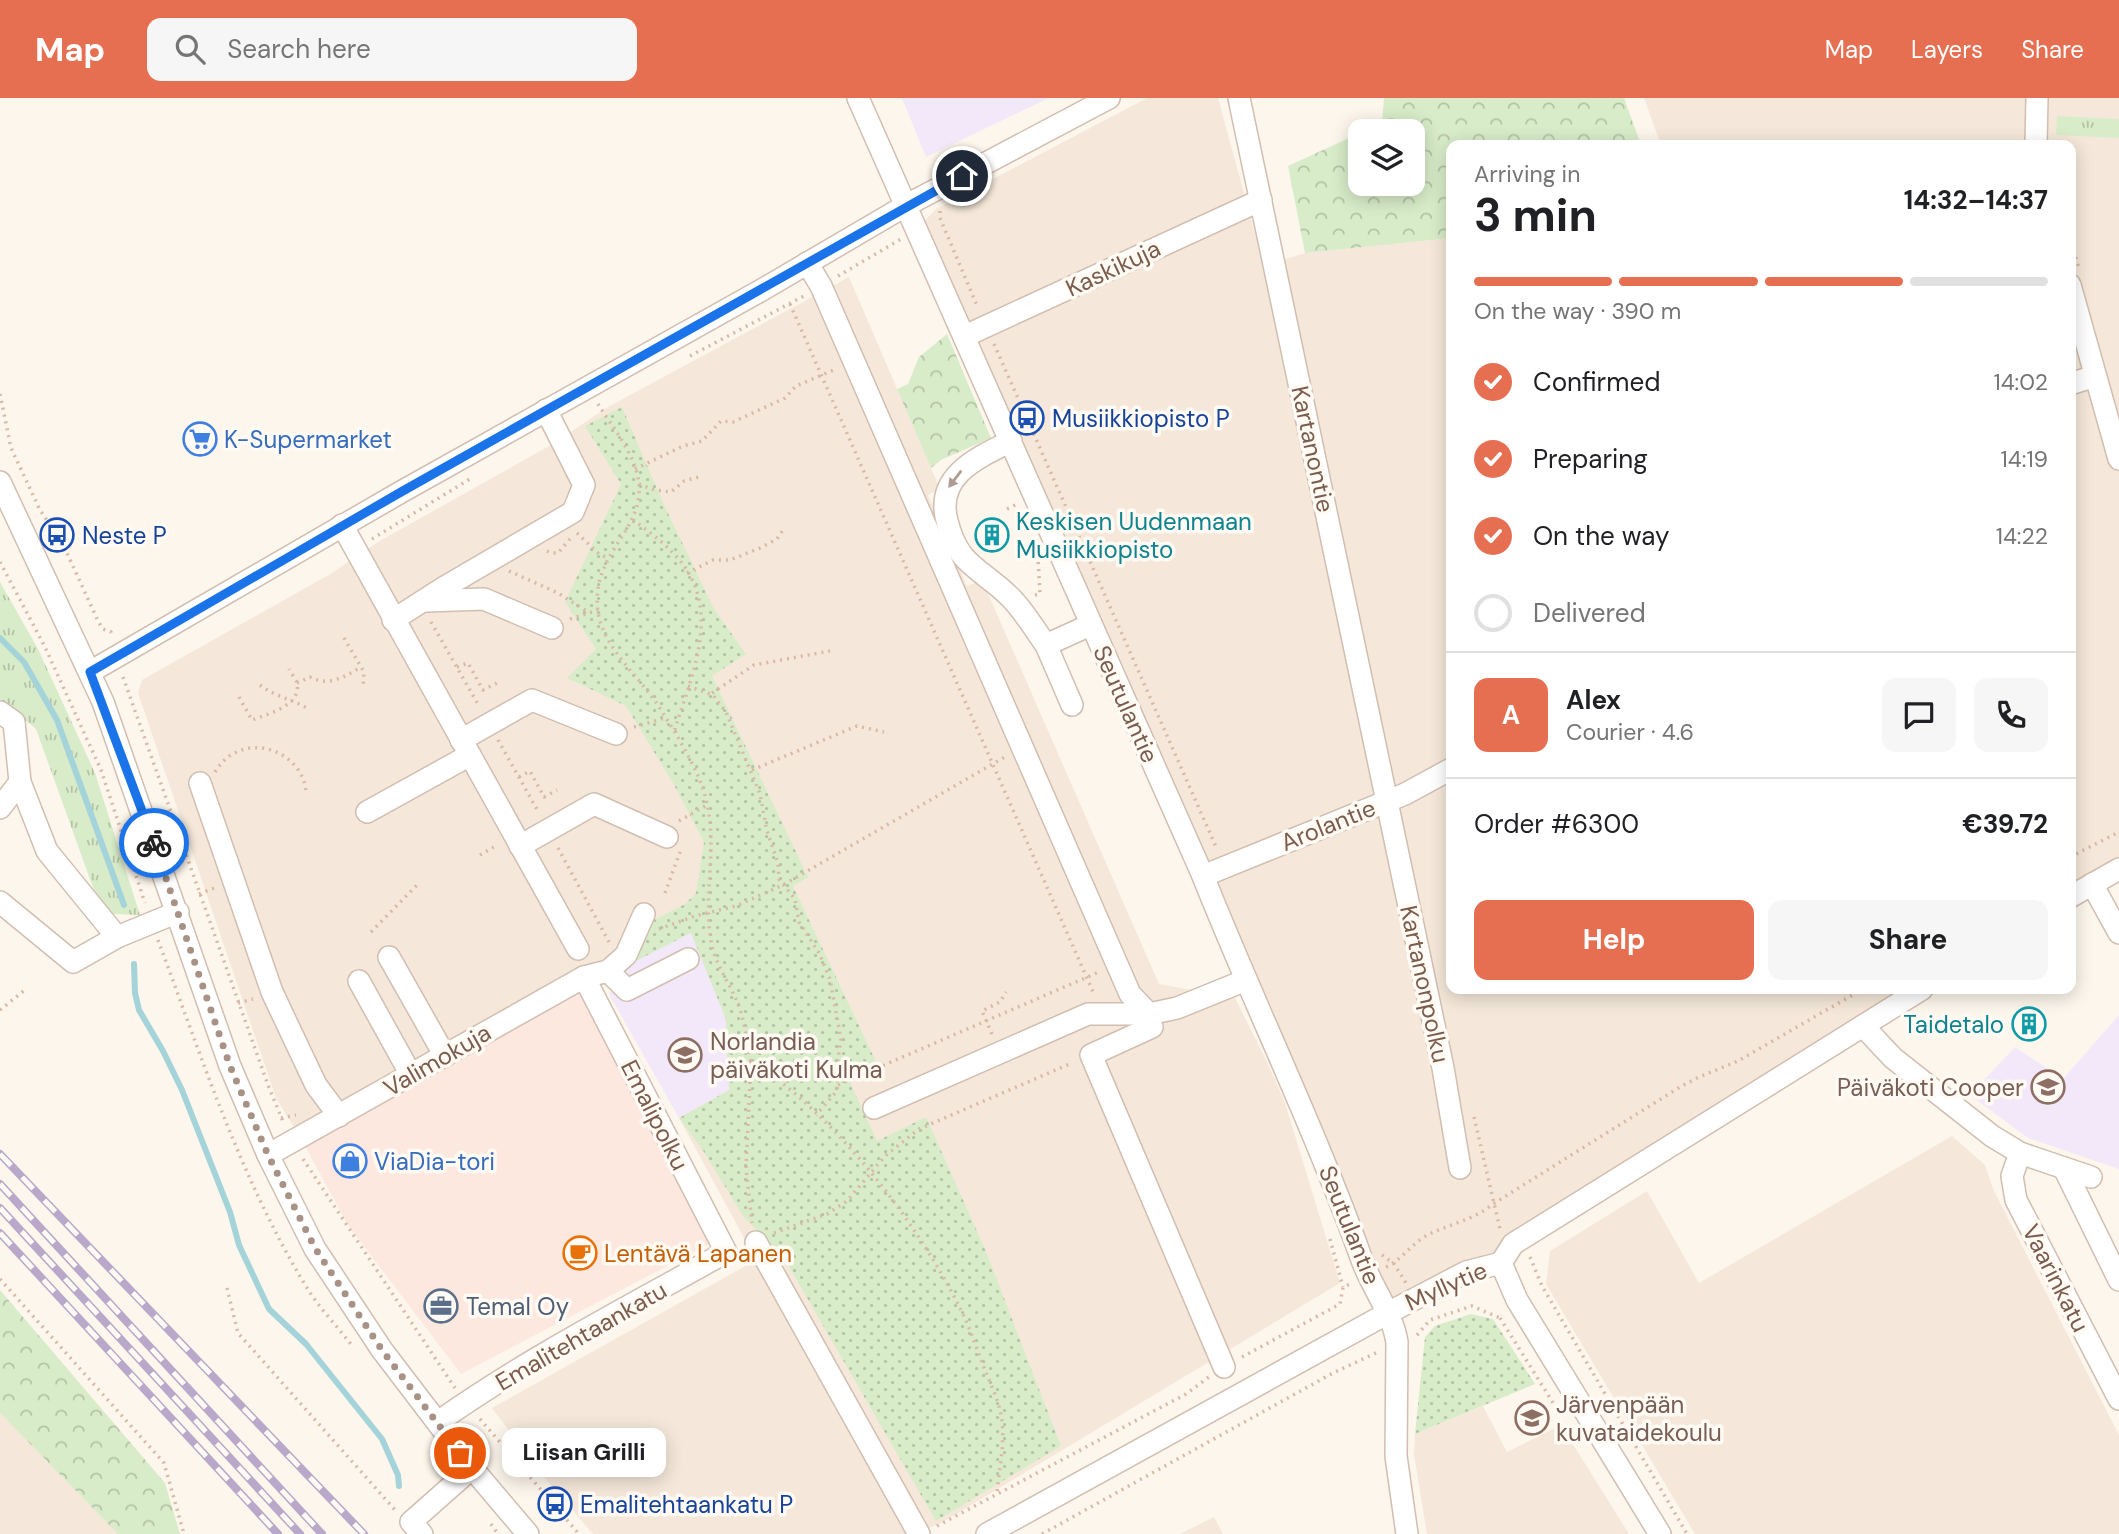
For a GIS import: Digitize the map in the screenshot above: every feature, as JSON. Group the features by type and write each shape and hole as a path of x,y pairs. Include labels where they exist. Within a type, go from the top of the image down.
{"street":[{"name":"Seutulantie","path":"858,98 1203,876 1335,1185 1368,1275 1395,1328 1396,1456 1407,1534"},
{"path":"90,672 342,525 905,206 1109,98"},
{"name":"Kartanontie","path":"1239,98 1387,801"},
{"path":"2036,98 2036,140"},
{"name":"Kaskikuja","path":"965,335 1261,200"},
{"path":"807,263 821,286 1130,994 1150,1021"},
{"path":"2076,307 2119,459"},
{"path":"2076,382 2095,376"},
{"path":"391,615 423,602 573,512 584,485 546,410"},
{"path":"1010,441 979,457 958,473 944,494 944,512 951,536 963,556 1012,599 1046,646 1072,705"},
{"path":"0,482 90,672 178,912 230,1066 268,1155 315,1248 382,1350 471,1468 528,1534"},
{"path":"342,525 578,949"},
{"path":"423,602 484,599 549,627"},
{"path":"1046,646 1090,625"},
{"path":"367,812 465,747 489,724 532,700 615,734"},
{"path":"0,712 14,722 20,782 47,851 117,937"},
{"name":"Arolantie","path":"1203,876 1405,794 1446,772"},
{"path":"0,808 20,782"},
{"path":"205,782 272,992 316,1085 339,1116"},
{"name":"Kartanonpolku","path":"1387,801 1443,1068 1460,1168"},
{"path":"520,846 594,804 667,837"},
{"path":"2076,893 2119,869"},
{"path":"2092,884 2119,933"},
{"path":"0,902 73,962 117,937 178,912"},
{"path":"644,914 626,956 608,971 627,990 688,959"},
{"path":"389,957 444,1056"},
{"name":"Valimokuja","path":"268,1155 584,977 608,971"},
{"name":"Emalipolku","path":"584,977 726,1252"},
{"path":"1224,1367 1091,1055 1150,1021 1246,980"},
{"path":"359,981 411,1075"},
{"name":"Myllytie","path":"987,1534 1388,1313 1466,1272 1501,1263 1513,1244 1914,994"},
{"path":"874,1108 1088,1014 1150,1021"},
{"path":"1863,1026 1893,1058 1992,1136 2020,1153 2091,1177"},
{"name":"Vaarinkatu","path":"2020,1153 2012,1176 2016,1200 2119,1399"},
{"path":"2064,1168 2112,1252 2119,1280"},
{"path":"756,1242 919,1534"},
{"name":"Emalitehtaankatu","path":"438,1422 466,1402 576,1337 726,1252"},
{"path":"1501,1263 1517,1300 1660,1534"},
{"path":"422,1534 411,1522 471,1468"}],"path":[{"path":"790,304 1097,1000"},
{"path":"635,469 683,446 702,441 721,421 733,422 785,398 796,386 853,360"},
{"path":"587,387 619,437 635,469 639,484 633,520 608,558 598,585 598,610 606,636 665,718 698,776 710,816 712,944 737,1002 751,1061 746,1168 756,1242 838,1207 854,1195 870,1172 901,1142 919,1129 1091,1055"},
{"path":"0,394 11,448 40,510 62,542 98,621"},
{"path":"639,484 654,490 671,492 684,481 703,475"},
{"path":"562,518 599,554 608,558"},
{"path":"633,520 676,556 700,599 703,628 698,656 674,733"},
{"path":"687,573 713,560 730,560 760,548 778,539 783,530"},
{"path":"1012,599 1040,594 1038,553"},
{"path":"488,562 558,593 588,612"},
{"path":"1,565 45,646"},
{"path":"423,602 610,944"},
{"path":"549,627 554,622 598,610"},
{"path":"344,638 364,673 363,687"},
{"path":"711,694 754,665 830,650"},
{"path":"457,667 469,662 483,690 497,683"},
{"path":"297,683 310,677 328,682 343,678 361,667"},
{"path":"239,697 252,720 274,712 293,700 297,693 297,683 289,669"},
{"path":"260,685 271,694 293,700 307,708"},
{"path":"688,686 711,694 726,712 763,804 778,863 779,879 795,899 799,922 819,953 830,979 841,1039 836,1072 838,1085 836,1092 816,1115"},
{"path":"615,734 665,718"},
{"path":"751,770 857,726 884,732"},
{"path":"205,782 236,752 262,748 287,757 295,764 305,783 306,792"},
{"path":"519,777 531,770 544,797 557,790"},
{"path":"665,893 683,844 667,837 670,827 707,805"},
{"path":"2076,854 2119,832"},
{"path":"371,932 417,885"},
{"path":"838,1085 1117,964"},
{"path":"0,1010 26,989"},
{"path":"1000,1053 982,1011 1000,1002 1006,992"},
{"path":"1687,1534 1542,1286 1530,1257 1502,1236 1493,1204 1680,1087 1738,1061 1854,994"},
{"path":"751,1061 769,1072 816,1115 870,1172 925,1246 963,1314 1001,1411 1003,1431 997,1494"},
{"path":"0,1279 164,1463 184,1534"},
{"path":"1042,1534 1333,1373 1417,1335 1430,1320 1472,1306 1500,1318 1517,1300 1542,1286"},
{"path":"227,1288 238,1333 398,1514"}],"shaded area":[{"path":"902,98 1049,98 926,157"},
{"path":"1147,98 1218,98 1264,266 1305,253 1446,239 1446,994 1914,994 1513,1244 1388,1313 917,229 936,209"},
{"path":"1644,98 2119,98 2119,869 2076,894 2076,140 1659,140"},
{"path":"849,277 940,489 928,495 967,586 982,580 1159,984 1235,998 1285,1103 1340,1283 941,1523 914,1534 593,1534 538,1470 492,1408 756,1260 679,1118 729,1090 690,933 300,1137 276,1098 138,693 142,680 551,445 608,407"},
{"name":"Norlandia päiväkoti Kulma","path":"691,933 726,1020 729,1090 679,1118 609,994 630,963"},
{"path":"584,979 709,1244 461,1374 348,1225 300,1137"},
{"name":"Päiväkoti Cooper","path":"2119,1015 2119,1169 2028,1138 1970,1095 2015,1047 2063,1079"},
{"path":"1952,1136 1985,1165 1993,1189 2119,1435 2119,1534 1695,1534 1546,1284 1550,1251 1647,1191 1699,1283"},
{"path":"1483,1406 1507,1452 1561,1425 1629,1534 1427,1534 1414,1455 1415,1434"},
{"path":"0,1413 118,1534 0,1534"},
{"path":"1214,1517 1223,1534 1180,1534"}],"green space":[{"path":"1384,98 1624,98 1639,140 1446,140 1446,239 1305,253 1288,166 1348,138 1348,196 1425,196 1425,119 1382,119"},
{"path":"2057,116 2119,119 2119,138 2056,135"},
{"path":"947,334 991,438 941,460 931,468 897,389 908,384 919,357"},
{"path":"622,407 664,505 714,609 746,654 712,676 808,877 793,886 878,1066 849,1080 877,1141 926,1117 985,1249 1061,1446 936,1521 784,1258 743,1216 704,1152 679,1118 729,1090 726,1019 691,933 634,962 654,920 685,904 696,893 704,842 673,783 626,706 567,678 596,649 565,602 621,484 585,426"},
{"path":"0,582 38,649 95,773 140,915 113,914 95,893 36,729 0,699"},
{"path":"0,1290 165,1483 180,1534 118,1534 0,1413"},
{"path":"1471,1314 1493,1319 1535,1384 1415,1434 1425,1337 1435,1326"}],"waterway":[{"path":"0,638 24,662 57,720 124,905"},
{"path":"134,964 135,993 139,1010 182,1090 230,1212 239,1245 269,1309 306,1344 382,1439 398,1475 399,1486"}],"railway":[{"path":"0,1154 364,1534"},
{"path":"0,1184 322,1534"},
{"path":"0,1208 300,1534"},
{"path":"0,1233 278,1534"}],"way so far":[{"path":"154,843 230,1066 268,1155 315,1248 382,1350 460,1453"}],"place":[{"name":"Musiikkiopisto P","path":"1027,418"},
{"name":"K-Supermarket","path":"200,439"},
{"name":"Neste P","path":"57,535"},
{"name":"Keskisen Uudenmaan Musiikkiopisto","path":"992,535"},
{"name":"Taidetalo","path":"2029,1024"},
{"name":"Norlandia päiväkoti Kulma","path":"685,1055"},
{"name":"Päiväkoti Cooper","path":"2048,1087"},
{"name":"ViaDia-tori","path":"350,1161"},
{"name":"Lentävä Lapanen","path":"580,1253"},
{"name":"Temal Oy","path":"441,1306"},
{"name":"Järvenpään kuvataidekoulu","path":"1532,1418"},
{"name":"Liisan Grilli","path":"460,1453"},
{"name":"Emalitehtaankatu P","path":"555,1504"}],"route":[{"path":"154,843 90,672 401,492 962,176"}]}
